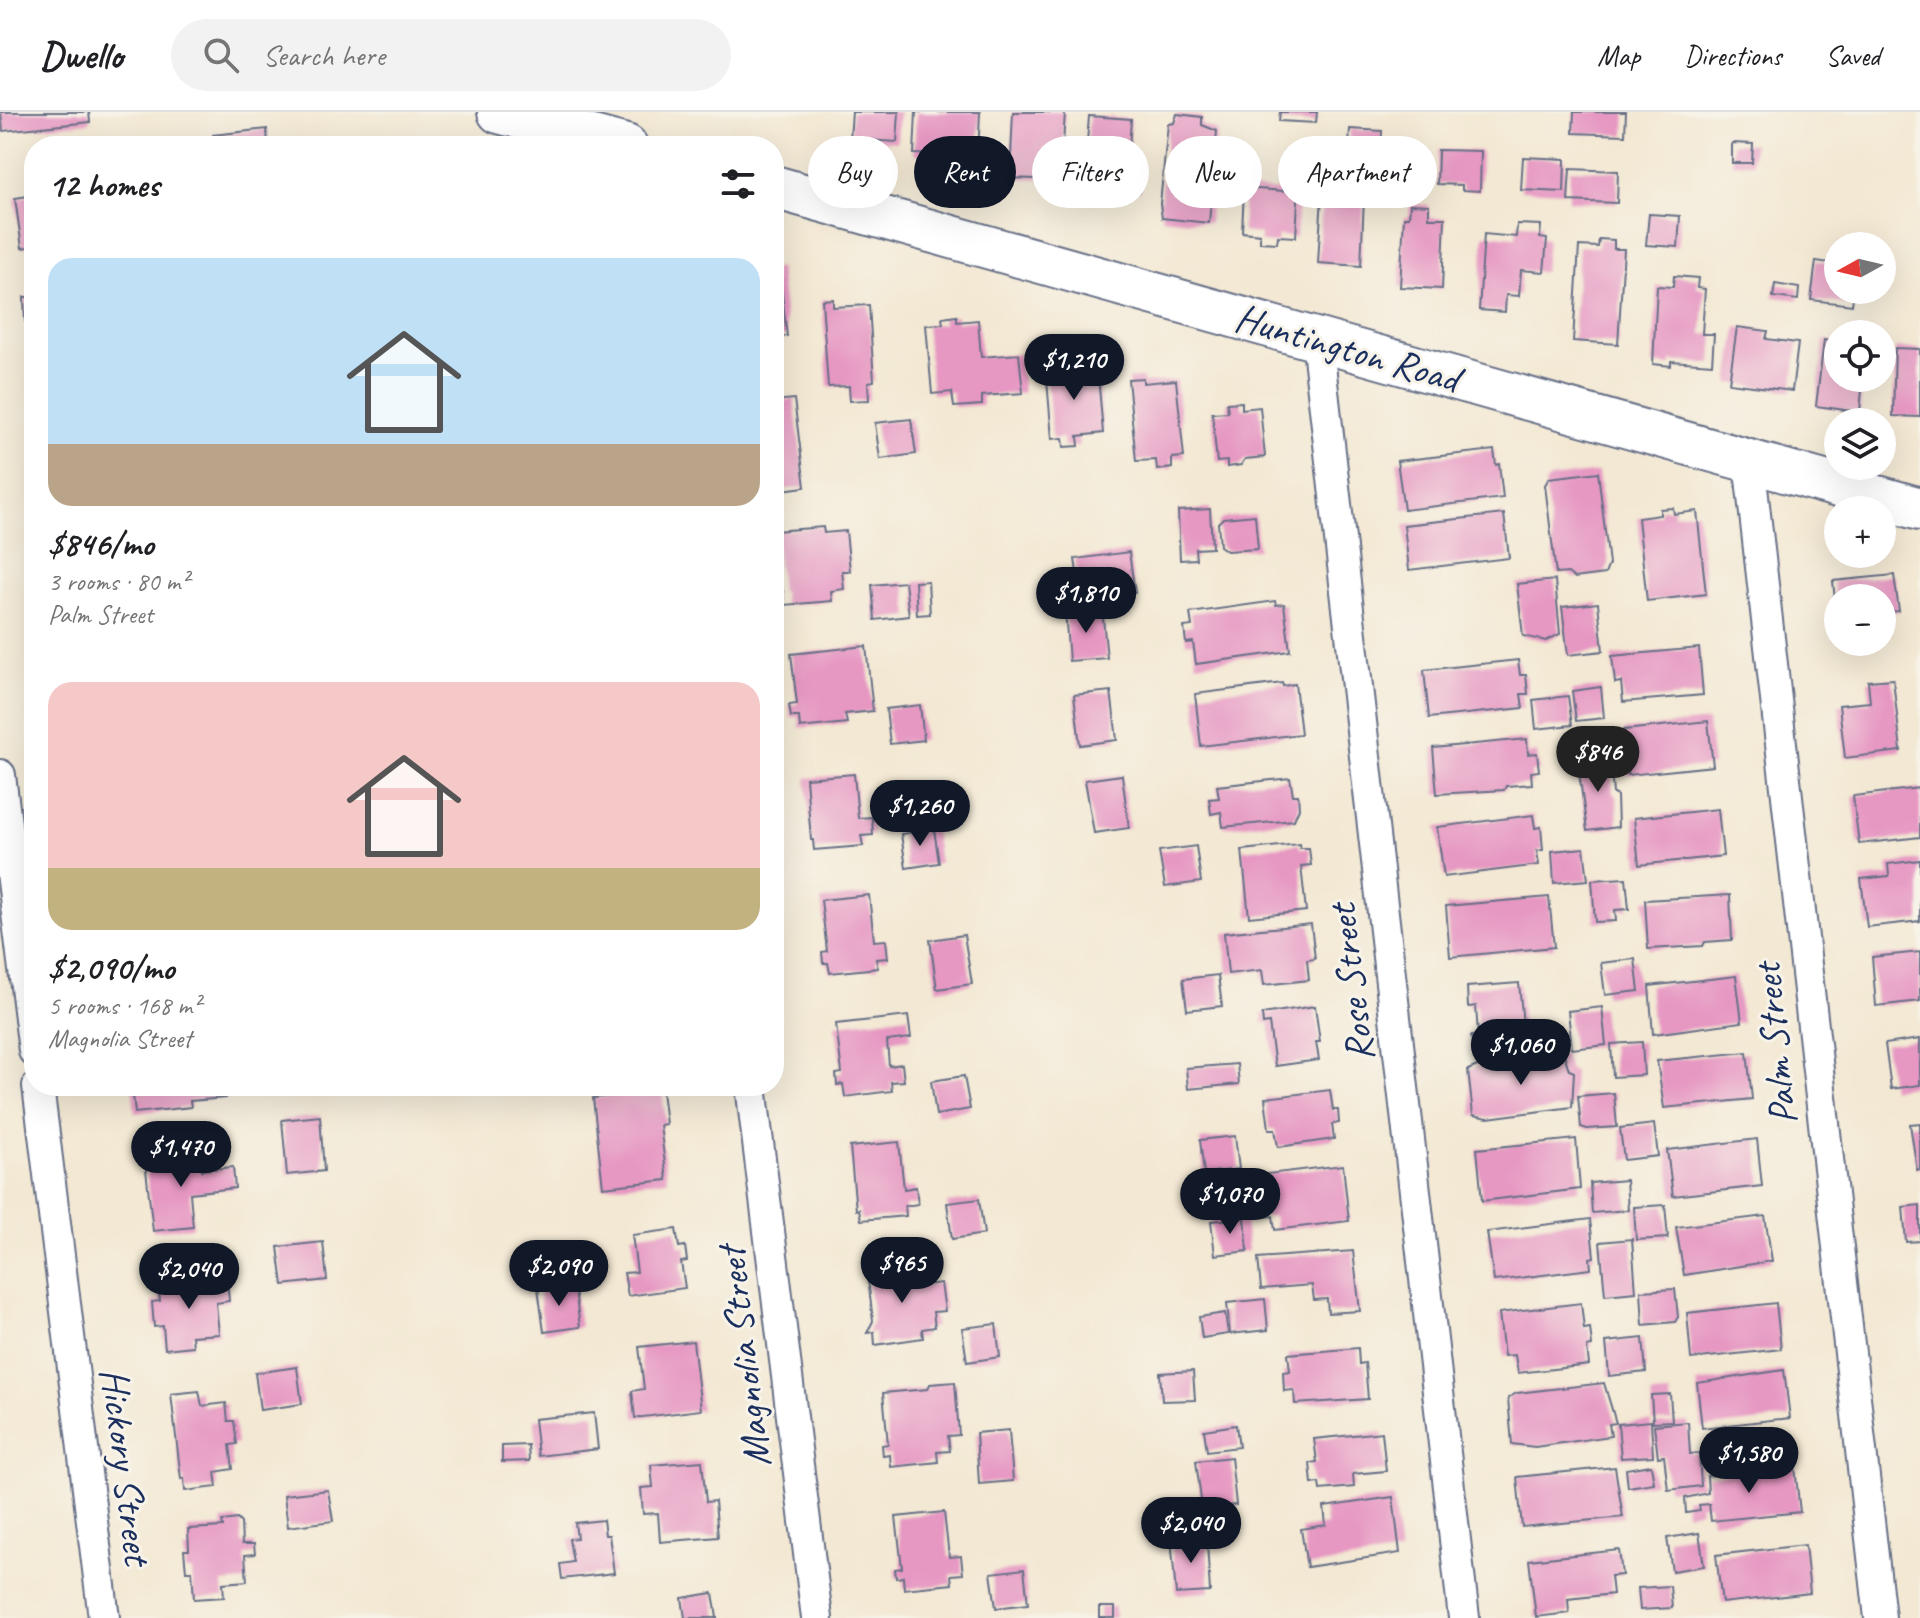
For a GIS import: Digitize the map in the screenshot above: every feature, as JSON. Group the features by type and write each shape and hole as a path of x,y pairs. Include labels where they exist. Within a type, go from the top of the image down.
{"main road":[{"path":"499,112 589,136"},
{"name":"Huntington Road","path":"784,190 1920,509"}],"street":[{"name":"Rose Street","path":"1317,339 1464,1618"},
{"name":"Palm Street","path":"1749,461 1880,1618"},
{"path":"0,775 24,970"},
{"name":"Hickory Street","path":"39,1096 104,1618"},
{"name":"Magnolia Street","path":"752,1096 817,1618"}],"building":[{"path":"1,112 89,112 90,122 3,131"},
{"path":"852,112 899,112 897,136 850,136"},
{"path":"916,112 980,112 979,136 915,136"},
{"path":"1013,112 1065,112 1064,136 1032,136 1032,179 1016,178 1016,136 1012,136"},
{"path":"1280,112 1317,112 1316,123 1279,121"},
{"path":"1574,112 1626,112 1625,135 1573,133"},
{"path":"1177,114 1202,117 1202,125 1217,131 1217,136 1167,136 1168,124 1174,123"},
{"path":"1089,116 1131,119 1130,136 1088,136"},
{"path":"267,129 267,136 213,136"},
{"path":"1350,129 1382,131 1382,136 1350,136"},
{"path":"1732,143 1753,144 1752,163 1732,163"},
{"path":"1438,150 1481,151 1480,191 1462,190 1462,185 1437,184"},
{"path":"1165,154 1165,208 1210,208 1209,223 1162,218 1160,204"},
{"path":"1523,157 1565,159 1564,192 1521,190"},
{"path":"1570,169 1618,171 1617,203 1568,201"},
{"path":"1262,189 1278,191 1278,208 1298,208 1296,237 1278,236 1277,243 1260,242 1260,234 1242,232 1243,208 1262,208"},
{"path":"24,197 22,248 15,198"},
{"path":"1321,208 1364,208 1361,266 1318,263"},
{"path":"1410,208 1429,208 1429,218 1445,218 1442,289 1400,287 1404,217 1409,217"},
{"path":"1649,214 1680,216 1678,247 1646,245"},
{"path":"1517,224 1541,225 1540,238 1547,239 1544,272 1521,270 1519,296 1506,295 1505,312 1479,310 1484,234 1516,237"},
{"path":"1599,239 1614,240 1614,249 1624,249 1618,344 1573,341 1579,246 1598,247"},
{"path":"1816,261 1824,262 1824,302 1811,300"},
{"path":"1674,276 1698,278 1697,288 1705,289 1702,334 1714,334 1712,364 1671,361 1671,366 1653,364 1657,286 1673,287"},
{"path":"1775,284 1799,288 1798,300 1773,297"},
{"path":"833,299 833,307 869,305 874,381 868,382 869,400 850,401 849,386 828,387 822,300"},
{"path":"957,316 957,322 978,320 981,357 1019,354 1023,393 982,396 982,405 954,407 952,392 932,394 926,325 943,324 942,318"},
{"path":"1737,327 1768,331 1766,339 1798,343 1792,391 1729,383"},
{"path":"1824,340 1824,392 1862,392 1860,408 1816,406"},
{"path":"1896,348 1920,349 1920,417 1896,416 1896,408 1893,408"},
{"path":"1097,363 1103,433 1078,436 1079,446 1064,447 1063,438 1052,439 1046,368"},
{"path":"1143,378 1143,383 1176,380 1184,457 1172,458 1172,468 1157,470 1156,460 1136,461 1128,379"},
{"path":"794,399 805,487 784,490 784,400"},
{"path":"1242,402 1242,409 1260,407 1265,457 1245,459 1241,465 1227,467 1227,461 1217,462 1212,413 1228,412 1227,403"},
{"path":"911,419 916,454 880,459 875,423"},
{"path":"1494,450 1503,498 1404,510 1397,461"},
{"path":"1598,472 1609,564 1605,574 1574,578 1568,573 1556,574 1545,485 1549,478"},
{"path":"1673,508 1674,514 1697,511 1706,594 1647,601 1638,518 1660,515 1660,509"},
{"path":"1210,509 1212,548 1195,549 1196,559 1180,560 1178,511"},
{"path":"1504,514 1509,558 1409,570 1404,525"},
{"path":"1255,515 1258,549 1227,551 1220,546 1218,523 1223,518"},
{"path":"823,527 824,533 846,531 850,571 842,571 844,589 831,591 832,601 784,605 784,530"},
{"path":"1129,552 1135,593 1081,600 1075,559"},
{"path":"1894,575 1895,584 1833,584 1833,581"},
{"path":"1555,580 1560,634 1546,641 1523,636 1517,584"},
{"path":"928,581 930,614 917,615 915,582"},
{"path":"905,582 909,616 875,620 872,585"},
{"path":"1275,601 1276,605 1284,604 1290,651 1196,664 1193,642 1186,643 1184,627 1192,626 1190,613"},
{"path":"1598,603 1603,651 1568,655 1562,607"},
{"path":"1102,608 1107,658 1069,661 1065,611"},
{"path":"866,646 873,711 845,714 847,723 800,728 799,717 791,717 789,705 797,704 791,654"},
{"path":"1699,648 1703,695 1623,702 1621,682 1615,683 1612,656"},
{"path":"1518,660 1520,675 1526,675 1528,694 1521,694 1523,708 1429,718 1424,670"},
{"path":"1893,679 1901,751 1845,758 1839,705 1870,702 1868,681"},
{"path":"1282,683 1283,686 1295,684 1301,734 1201,746 1195,694"},
{"path":"1601,687 1604,718 1576,721 1572,691"},
{"path":"1111,691 1117,740 1080,745 1074,695"},
{"path":"1568,696 1572,725 1536,729 1533,700"},
{"path":"920,705 924,740 890,744 886,709"},
{"path":"1708,721 1713,766 1628,775 1624,730"},
{"path":"1527,739 1528,754 1537,753 1539,771 1531,772 1532,784 1506,786 1504,790 1437,794 1433,748"},
{"path":"1610,757 1613,794 1617,796 1618,827 1587,831 1578,765 1582,759"},
{"path":"854,774 858,818 872,817 873,835 861,836 863,846 814,850 806,778"},
{"path":"1122,775 1129,828 1094,833 1085,780"},
{"path":"1290,778 1293,795 1298,795 1299,808 1294,820 1223,827 1221,812 1211,814 1209,799 1219,798 1217,786"},
{"path":"1920,788 1920,837 1859,844 1853,796"},
{"path":"1718,809 1723,856 1639,865 1634,818"},
{"path":"1533,815 1535,828 1541,827 1543,850 1537,851 1539,865 1444,877 1437,827"},
{"path":"934,829 939,863 906,868 901,834"},
{"path":"1299,844 1300,848 1309,848 1311,865 1301,866 1306,911 1249,917 1242,850"},
{"path":"1196,846 1201,882 1165,887 1159,851"},
{"path":"1584,848 1588,880 1554,883 1552,851"},
{"path":"1920,860 1920,921 1867,927 1861,879 1889,876 1888,864"},
{"path":"1626,878 1629,909 1615,910 1616,921 1595,922 1592,880"},
{"path":"869,895 874,941 886,940 888,958 876,959 878,968 830,973 828,963 823,963 822,952 827,951 821,900"},
{"path":"1730,895 1732,940 1705,942 1703,946 1648,949 1645,900"},
{"path":"1549,897 1554,947 1450,957 1446,906"},
{"path":"1311,924 1315,959 1307,960 1309,980 1264,985 1262,970 1228,974 1224,933"},
{"path":"964,935 972,984 937,989 930,940"},
{"path":"1920,952 1920,1001 1876,1006 1872,957"},
{"path":"1635,959 1639,991 1605,995 1601,963"},
{"path":"1218,975 1222,1006 1187,1010 1183,979"},
{"path":"1736,976 1742,1022 1653,1034 1649,986"},
{"path":"1519,983 1523,1025 1531,1025 1531,1038 1472,1042 1471,1036 1478,1035 1476,1006 1468,1007 1467,987"},
{"path":"1315,1006 1319,1060 1275,1066 1269,1023 1263,1024 1262,1014"},
{"path":"1602,1007 1606,1045 1572,1049 1568,1011"},
{"path":"908,1016 911,1038 887,1041 889,1066 902,1064 904,1081 891,1082 892,1091 845,1097 843,1084 837,1085 836,1074 842,1073 836,1024"},
{"path":"1920,1039 1920,1085 1891,1089 1885,1044"},
{"path":"1642,1042 1644,1075 1613,1077 1611,1044"},
{"path":"1747,1052 1752,1099 1664,1108 1657,1061"},
{"path":"1564,1054 1569,1070 1574,1072 1572,1107 1488,1118 1473,1115 1468,1070 1482,1064"},
{"path":"1237,1064 1239,1084 1188,1089 1186,1068"},
{"path":"964,1076 970,1109 936,1115 931,1081"},
{"path":"1330,1090 1333,1110 1338,1110 1339,1123 1332,1124 1334,1139 1278,1147 1275,1129 1269,1129 1265,1098"},
{"path":"1614,1093 1617,1127 1581,1127 1578,1096"},
{"path":"133,1096 225,1096 190,1101 191,1107 135,1113"},
{"path":"663,1096 666,1124 660,1125 667,1180 603,1187 593,1098"},
{"path":"320,1116 324,1171 287,1175 282,1120"},
{"path":"1920,1123 1920,1169 1917,1170 1910,1124"},
{"path":"1654,1124 1658,1156 1624,1160 1620,1128"},
{"path":"1235,1136 1239,1169 1204,1173 1200,1140"},
{"path":"1576,1139 1580,1189 1482,1201 1477,1149"},
{"path":"1757,1139 1762,1186 1673,1196 1667,1150"},
{"path":"899,1142 904,1189 916,1187 918,1204 905,1206 906,1216 861,1220 859,1209 856,1210 850,1147"},
{"path":"200,1156 202,1170 233,1167 235,1188 190,1193 193,1227 153,1231 145,1161"},
{"path":"1343,1165 1349,1221 1275,1230 1273,1216 1265,1217 1262,1191 1269,1190 1267,1174"},
{"path":"1626,1180 1628,1210 1592,1213 1590,1183"},
{"path":"979,1199 984,1234 952,1239 947,1203"},
{"path":"1665,1205 1668,1238 1636,1240 1634,1207"},
{"path":"1920,1205 1920,1241 1906,1242 1903,1207"},
{"path":"1765,1216 1772,1261 1684,1275 1676,1227"},
{"path":"1245,1218 1248,1251 1215,1255 1211,1221"},
{"path":"1590,1219 1594,1257 1590,1258 1591,1269 1494,1281 1487,1232"},
{"path":"676,1229 679,1247 685,1246 687,1261 681,1262 685,1288 628,1296 624,1273 637,1272 632,1235"},
{"path":"1632,1239 1636,1292 1605,1295 1600,1242"},
{"path":"323,1242 327,1280 283,1285 278,1247"},
{"path":"1353,1251 1360,1311 1328,1313 1327,1299 1314,1300 1312,1285 1261,1289 1258,1258"},
{"path":"913,1265 916,1286 941,1283 945,1311 933,1312 935,1327 922,1329 923,1338 875,1345 874,1332 867,1333 873,1321 867,1271"},
{"path":"227,1279 229,1301 216,1303 219,1334 192,1336 193,1346 165,1349 163,1326 154,1327 152,1302 160,1301 158,1286"},
{"path":"574,1283 580,1327 544,1332 538,1288"},
{"path":"1675,1289 1678,1317 1675,1322 1643,1325 1641,1291"},
{"path":"1265,1299 1268,1330 1230,1334 1227,1303"},
{"path":"1581,1303 1584,1329 1590,1328 1592,1346 1587,1347 1589,1365 1518,1373 1515,1355 1504,1356 1499,1313"},
{"path":"1776,1303 1781,1349 1691,1359 1687,1313"},
{"path":"1225,1313 1228,1334 1202,1338 1199,1317"},
{"path":"996,1324 1000,1357 967,1362 962,1328"},
{"path":"1643,1338 1646,1372 1609,1376 1606,1342"},
{"path":"693,1341 701,1410 635,1418 632,1391 644,1389 639,1347"},
{"path":"1358,1348 1359,1364 1365,1363 1368,1399 1295,1404 1294,1390 1284,1391 1283,1372 1290,1371 1288,1354"},
{"path":"297,1367 302,1404 260,1410 255,1373"},
{"path":"1784,1370 1790,1418 1702,1428 1697,1383"},
{"path":"1193,1371 1195,1400 1162,1401 1160,1373"},
{"path":"955,1382 959,1435 948,1436 950,1451 937,1452 938,1462 891,1467 890,1455 883,1456 882,1445 888,1444 883,1393 928,1389 930,1384"},
{"path":"1604,1383 1616,1423 1609,1424 1611,1436 1535,1447 1512,1444 1508,1398 1517,1393"},
{"path":"199,1391 202,1406 226,1403 228,1421 234,1421 237,1444 230,1445 233,1469 215,1472 217,1487 185,1491 171,1394"},
{"path":"1670,1394 1672,1421 1653,1422 1651,1395"},
{"path":"594,1413 598,1449 538,1456 534,1419"},
{"path":"1651,1421 1653,1456 1621,1458 1618,1424"},
{"path":"1688,1422 1690,1454 1699,1453 1701,1486 1668,1490 1664,1456 1658,1457 1654,1425"},
{"path":"1236,1425 1239,1447 1207,1451 1204,1430"},
{"path":"1009,1430 1013,1481 979,1484 976,1433"},
{"path":"1382,1432 1386,1471 1353,1474 1354,1487 1320,1490 1319,1483 1312,1484 1310,1463 1317,1462 1314,1439"},
{"path":"528,1445 529,1461 502,1462 502,1446"},
{"path":"1231,1457 1236,1505 1202,1508 1196,1461"},
{"path":"702,1461 706,1502 715,1501 718,1537 660,1542 658,1513 643,1514 641,1488 653,1487 651,1465"},
{"path":"1651,1465 1654,1483 1628,1487 1626,1469"},
{"path":"1615,1467 1623,1517 1522,1527 1517,1477"},
{"path":"1795,1467 1800,1512 1711,1521 1709,1504 1699,1505 1700,1511 1686,1513 1685,1498 1708,1493 1707,1476"},
{"path":"328,1490 333,1521 288,1527 284,1495"},
{"path":"1393,1497 1400,1553 1307,1567 1301,1529 1326,1525 1324,1507"},
{"path":"944,1512 949,1557 961,1556 963,1574 951,1575 952,1584 904,1589 903,1577 896,1578 895,1569 902,1568 896,1517"},
{"path":"237,1519 241,1523 242,1544 254,1544 255,1554 245,1555 247,1581 223,1583 224,1597 194,1599 192,1571 186,1571 184,1550 189,1550 188,1529 223,1527 222,1521"},
{"path":"603,1520 605,1535 609,1535 614,1573 562,1579 560,1564 573,1562 569,1539 577,1538 575,1523"},
{"path":"1699,1533 1704,1566 1672,1571 1667,1538"},
{"path":"1199,1536 1200,1544 1207,1543 1210,1592 1176,1594 1171,1538"},
{"path":"1805,1545 1810,1593 1722,1603 1716,1555"},
{"path":"1619,1550 1622,1575 1611,1576 1613,1594 1568,1599 1569,1613 1536,1617 1529,1560"},
{"path":"1024,1569 1028,1604 996,1608 991,1573"},
{"path":"1670,1586 1672,1608 1640,1610 1638,1588"},
{"path":"713,1593 717,1618 685,1618 682,1598"},
{"path":"1099,1607 1115,1607 1115,1618 1099,1618"}]}
